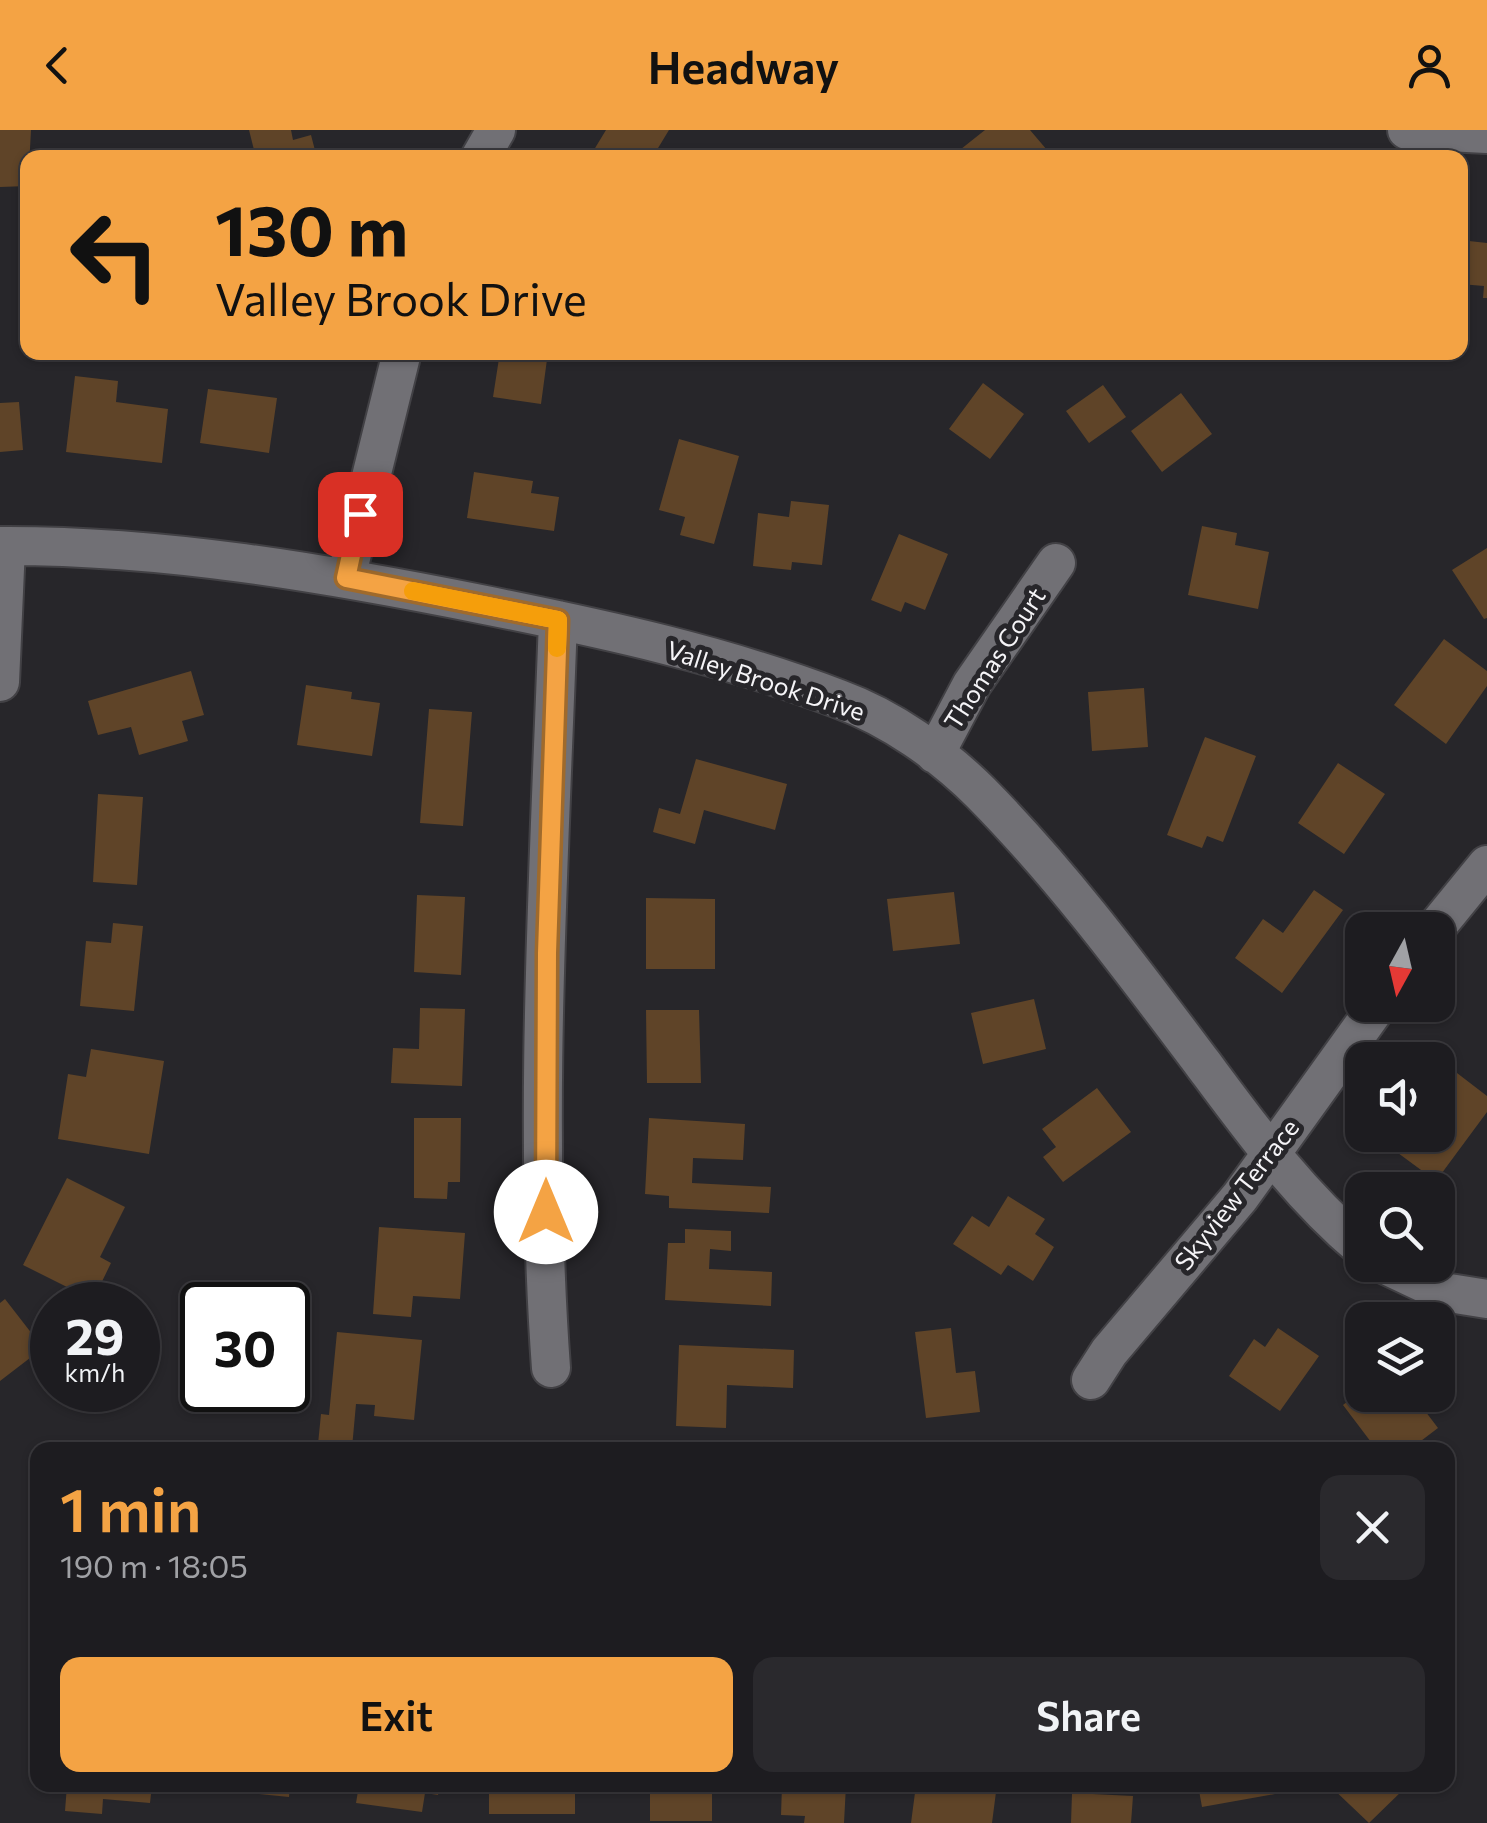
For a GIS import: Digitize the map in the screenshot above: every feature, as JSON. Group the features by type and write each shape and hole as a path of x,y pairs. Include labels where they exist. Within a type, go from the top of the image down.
{"street":[{"path":"1407,130 1487,134"},
{"path":"346,578 400,360"},
{"path":"0,682 3,546"},
{"name":"Valley Brook Drive","path":"3,546 184,556 346,578 558,620 713,658 840,699 935,754 1037,852 1270,1153 1321,1214 1345,1234"},
{"name":"Thomas Court","path":"935,754 972,684 1056,563"},
{"path":"551,1368 545,1286 547,953 558,620"},
{"path":"1449,912 1487,865"},
{"name":"Skyview Terrace","path":"1091,1380 1270,1153 1366,1022"},
{"path":"1422,1282 1443,1292 1487,1299"}],"building":[{"path":"0,130 31,130 30,150 20,150 20,186 0,187"},
{"path":"249,130 291,130 293,140 311,135 315,150 254,150"},
{"path":"606,130 669,130 657,150 594,150"},
{"path":"985,130 1030,130 1047,150 960,150"},
{"path":"1468,241 1487,243 1487,298 1483,298 1484,286 1468,285"},
{"path":"499,360 547,360 541,404 493,397"},
{"path":"75,376 118,381 116,402 168,409 162,463 66,452"},
{"path":"983,383 1024,414 990,459 949,429"},
{"path":"1103,385 1126,417 1089,443 1066,411"},
{"path":"208,389 277,398 269,453 200,443"},
{"path":"1181,393 1212,434 1162,472 1131,431"},
{"path":"19,402 23,450 0,452 0,403"},
{"path":"679,439 739,456 714,544 680,535 685,517 659,510"},
{"path":"474,472 533,481 531,493 559,497 554,531 467,518"},
{"path":"791,501 829,505 822,565 792,562 791,570 753,566 758,513 789,517"},
{"path":"1202,526 1237,533 1235,545 1269,552 1258,609 1188,595"},
{"path":"899,534 948,554 925,610 905,602 901,612 871,600"},
{"path":"1487,548 1487,618 1484,619 1452,570"},
{"path":"1444,639 1487,671 1487,686 1446,744 1394,705"},
{"path":"191,671 204,715 182,721 188,741 139,755 131,727 98,735 88,701"},
{"path":"306,685 352,692 351,699 380,703 372,756 297,745"},
{"path":"1144,688 1148,747 1092,751 1088,692"},
{"path":"429,709 472,712 463,826 420,823"},
{"path":"1205,737 1256,756 1223,842 1207,836 1202,848 1167,835"},
{"path":"696,759 787,784 775,830 704,810 695,844 653,832 659,808 680,814"},
{"path":"1338,763 1385,794 1344,854 1298,823"},
{"path":"98,794 143,797 137,885 93,882"},
{"path":"1314,890 1343,910 1282,993 1235,958 1263,919 1283,933"},
{"path":"954,892 960,944 893,951 887,899"},
{"path":"417,895 465,897 461,975 414,972"},
{"path":"646,898 715,899 715,969 646,969"},
{"path":"113,923 143,926 134,1011 80,1006 86,941 111,943"},
{"path":"1034,999 1046,1049 983,1064 971,1013"},
{"path":"420,1008 465,1009 462,1086 391,1083 393,1048 419,1049"},
{"path":"646,1010 699,1010 701,1083 647,1083"},
{"path":"91,1049 164,1061 149,1154 58,1139 68,1074 86,1077"},
{"path":"1457,1073 1487,1096 1487,1112 1443,1172 1424,1172 1398,1153 1455,1152"},
{"path":"1097,1088 1131,1132 1063,1182 1043,1157 1056,1147 1042,1129"},
{"path":"414,1118 461,1118 460,1182 448,1182 447,1199 414,1198"},
{"path":"649,1118 745,1124 743,1160 693,1158 692,1183 771,1187 769,1213 669,1208 669,1196 645,1194"},
{"path":"67,1178 125,1207 100,1257 111,1263 102,1282 57,1282 23,1265"},
{"path":"1008,1196 1045,1219 1035,1234 1054,1247 1033,1281 1008,1265 1001,1275 953,1244 972,1216 989,1227"},
{"path":"379,1227 465,1233 460,1299 413,1296 411,1317 373,1314"},
{"path":"685,1229 731,1231 731,1251 710,1249 709,1269 772,1272 771,1306 665,1300 668,1243 685,1243"},
{"path":"5,1299 30,1331 30,1358 0,1381 0,1303"},
{"path":"951,1328 956,1373 975,1371 980,1412 926,1418 915,1332"},
{"path":"1278,1328 1319,1356 1280,1411 1229,1376 1254,1339 1265,1347"},
{"path":"337,1332 422,1340 414,1420 374,1416 375,1405 356,1404 353,1442 318,1442 321,1414 329,1415"},
{"path":"679,1345 794,1350 793,1388 727,1385 726,1428 676,1426"},
{"path":"1348,1412 1426,1412 1438,1428 1420,1442 1371,1442"},
{"path":"66,1792 151,1792 150,1803 103,1799 102,1814 65,1811"},
{"path":"238,1792 289,1792 289,1797"},
{"path":"358,1792 439,1792 425,1793 422,1812 356,1803"},
{"path":"489,1792 575,1792 575,1814 489,1814"},
{"path":"650,1792 712,1792 712,1821 650,1821"},
{"path":"782,1792 846,1792 844,1823 804,1823 805,1816 781,1815"},
{"path":"915,1792 996,1792 992,1823 911,1823"},
{"path":"1199,1792 1275,1792 1275,1794 1202,1807"},
{"path":"1336,1792 1401,1792 1369,1823"},
{"path":"1072,1793 1133,1796 1131,1823 1071,1823"}],"slow traffic":[{"path":"413,591 558,620 557,648"}],"route":[{"path":"360,514 346,578 558,620 547,953 546,1212"}]}
